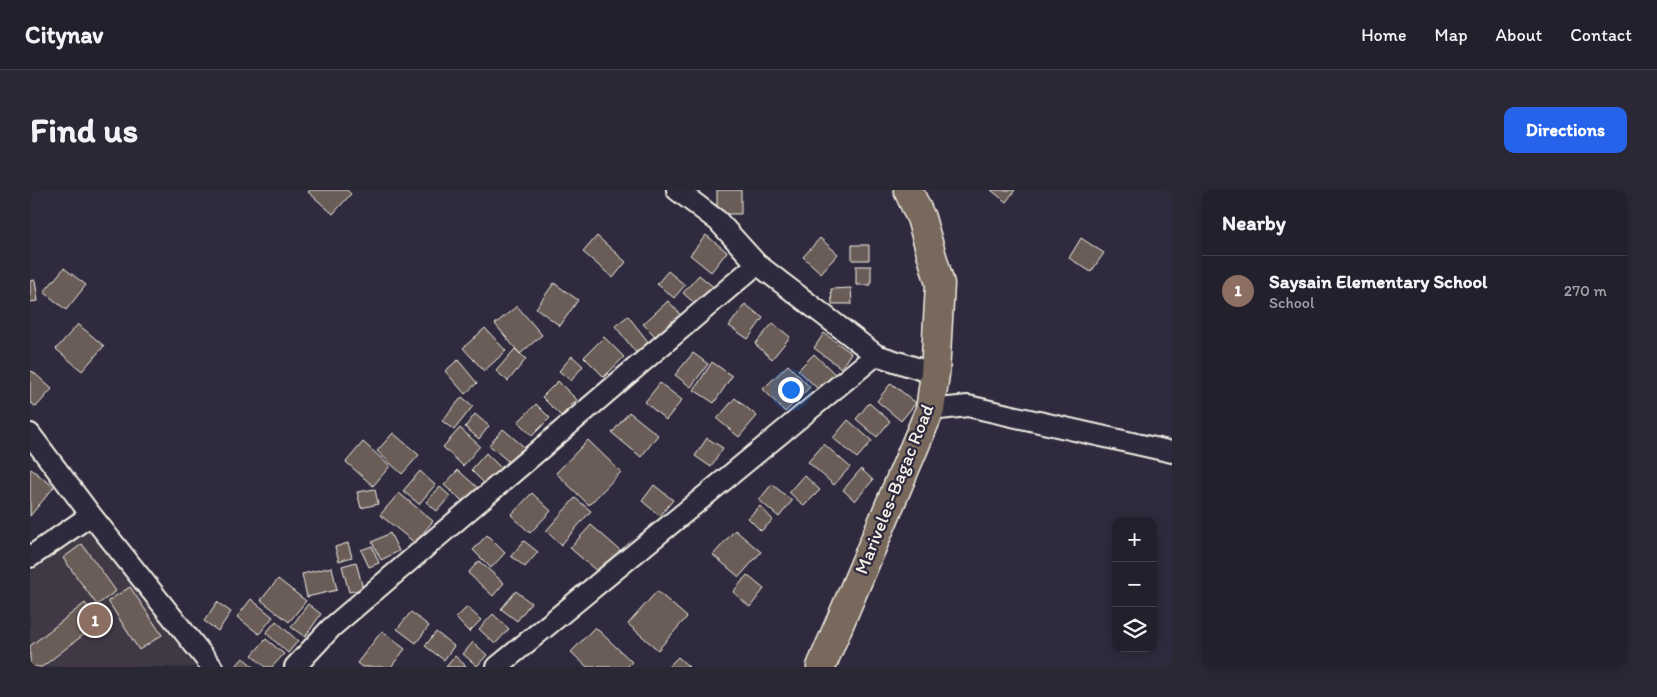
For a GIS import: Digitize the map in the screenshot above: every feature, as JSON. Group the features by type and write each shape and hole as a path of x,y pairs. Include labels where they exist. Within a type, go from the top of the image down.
{"main road":[{"name":"Mariveles-Bagac Road","path":"821,667 930,410 935,374 940,284 921,218 908,190"}],"street":[{"path":"677,190 718,222 757,264 876,355 935,374"},
{"path":"295,667 331,628 757,264"},
{"path":"497,667 876,355"},
{"path":"930,410 968,406 1172,452"},
{"path":"30,434 212,667"},
{"path":"30,557 92,515"}],"shaded area":[{"path":"89,527 196,667 30,667 30,572"}],"building":[{"path":"310,190 347,190 351,194 333,214 308,192"},
{"path":"717,190 741,190 741,214 717,214"},
{"path":"991,190 1015,190 1006,202"},
{"path":"706,235 727,252 711,272 690,255"},
{"path":"597,236 626,262 613,278 583,252"},
{"path":"820,238 838,254 821,273 803,257"},
{"path":"1081,238 1104,253 1091,272 1069,258"},
{"path":"852,245 869,245 869,260 852,260"},
{"path":"856,266 871,266 871,285 856,285"},
{"path":"64,268 86,285 66,310 44,292"},
{"path":"668,271 685,285 674,298 657,284"},
{"path":"699,275 716,289 700,308 683,293"},
{"path":"35,280 38,301 30,302 30,281"},
{"path":"554,283 578,300 560,326 536,308"},
{"path":"851,288 852,304 832,304 831,289"},
{"path":"668,301 685,319 661,342 643,324"},
{"path":"745,304 763,318 748,339 729,326"},
{"path":"517,306 542,335 520,354 495,324"},
{"path":"628,316 650,344 637,354 615,326"},
{"path":"773,323 790,337 772,359 755,344"},
{"path":"78,324 104,346 82,371 56,349"},
{"path":"485,328 506,351 484,371 463,348"},
{"path":"824,333 851,353 841,368 814,348"},
{"path":"604,337 624,357 604,377 584,357"},
{"path":"515,349 526,359 508,381 496,371"},
{"path":"693,353 708,364 691,387 675,375"},
{"path":"814,354 835,374 819,390 798,370"},
{"path":"572,356 583,366 571,381 559,371"},
{"path":"458,360 477,383 465,394 445,371"},
{"path":"712,362 732,376 714,403 694,390"},
{"path":"788,365 810,387 785,412 763,389"},
{"path":"32,371 52,389 36,407 30,402 30,373"},
{"path":"558,381 577,400 561,416 542,397"},
{"path":"660,383 682,400 666,420 645,402"},
{"path":"891,383 916,403 901,421 877,401"},
{"path":"462,397 473,406 454,430 442,421"},
{"path":"735,398 757,416 739,437 717,419"},
{"path":"869,403 890,421 877,437 856,419"},
{"path":"536,404 550,418 532,436 518,422"},
{"path":"629,412 658,435 641,457 612,433"},
{"path":"475,414 489,426 479,439 465,427"},
{"path":"848,420 872,441 857,458 833,438"},
{"path":"460,428 480,446 463,466 443,447"},
{"path":"503,429 529,451 515,467 489,445"},
{"path":"393,433 419,455 402,474 377,451"},
{"path":"707,438 723,448 711,467 695,456"},
{"path":"588,440 621,472 589,505 556,473"},
{"path":"363,442 390,466 373,486 346,462"},
{"path":"824,444 850,467 834,485 808,462"},
{"path":"486,453 506,473 490,489 471,470"},
{"path":"861,469 873,480 855,501 843,490"},
{"path":"30,470 54,487 30,516"},
{"path":"458,470 480,490 467,505 444,485"},
{"path":"420,471 435,485 419,504 403,491"},
{"path":"804,475 820,490 804,506 789,492"},
{"path":"772,484 792,501 779,517 759,500"},
{"path":"654,485 673,500 660,516 642,501"},
{"path":"440,487 450,496 437,511 426,502"},
{"path":"375,489 378,504 361,508 357,492"},
{"path":"399,493 433,521 415,543 380,515"},
{"path":"532,493 551,511 530,533 511,515"},
{"path":"575,498 591,511 561,545 546,531"},
{"path":"760,506 773,520 761,531 748,518"},
{"path":"591,525 620,550 599,573 570,548"},
{"path":"735,530 761,552 739,577 713,555"},
{"path":"390,533 399,551 381,560 372,542"},
{"path":"487,535 505,553 491,568 473,550"},
{"path":"524,541 538,552 525,567 511,556"},
{"path":"348,543 352,557 339,561 335,547"},
{"path":"82,544 116,591 97,605 63,558"},
{"path":"372,546 379,563 369,567 361,550"},
{"path":"479,561 504,583 493,596 468,573"},
{"path":"356,562 363,589 349,592 342,566"},
{"path":"332,567 337,590 307,597 302,574"},
{"path":"747,575 764,589 750,607 733,592"},
{"path":"278,579 306,601 289,622 261,600"},
{"path":"130,587 162,635 139,650 108,601"},
{"path":"516,591 531,603 517,621 501,609"},
{"path":"657,591 687,617 658,650 628,624"},
{"path":"251,599 273,617 259,634 237,617"},
{"path":"217,602 231,612 218,631 204,621"},
{"path":"85,603 100,622 42,667 30,667 30,646"},
{"path":"308,604 321,614 305,637 291,627"},
{"path":"467,607 481,620 469,632 456,618"},
{"path":"411,612 429,626 416,643 397,629"},
{"path":"493,614 509,629 495,644 479,629"},
{"path":"276,621 298,641 288,653 266,633"},
{"path":"595,627 632,662 627,667 587,667 571,652"},
{"path":"382,631 405,649 391,667 362,667 357,663"},
{"path":"436,632 454,646 444,660 425,646"},
{"path":"266,639 284,654 272,667 265,667 252,655"},
{"path":"473,642 487,655 477,666 463,654"},
{"path":"455,656 467,667 446,667"},
{"path":"678,657 689,667 668,667"},
{"path":"243,658 254,667 235,667"}],"place":[{"name":"Saysain Elementary School","path":"95,620"}]}
